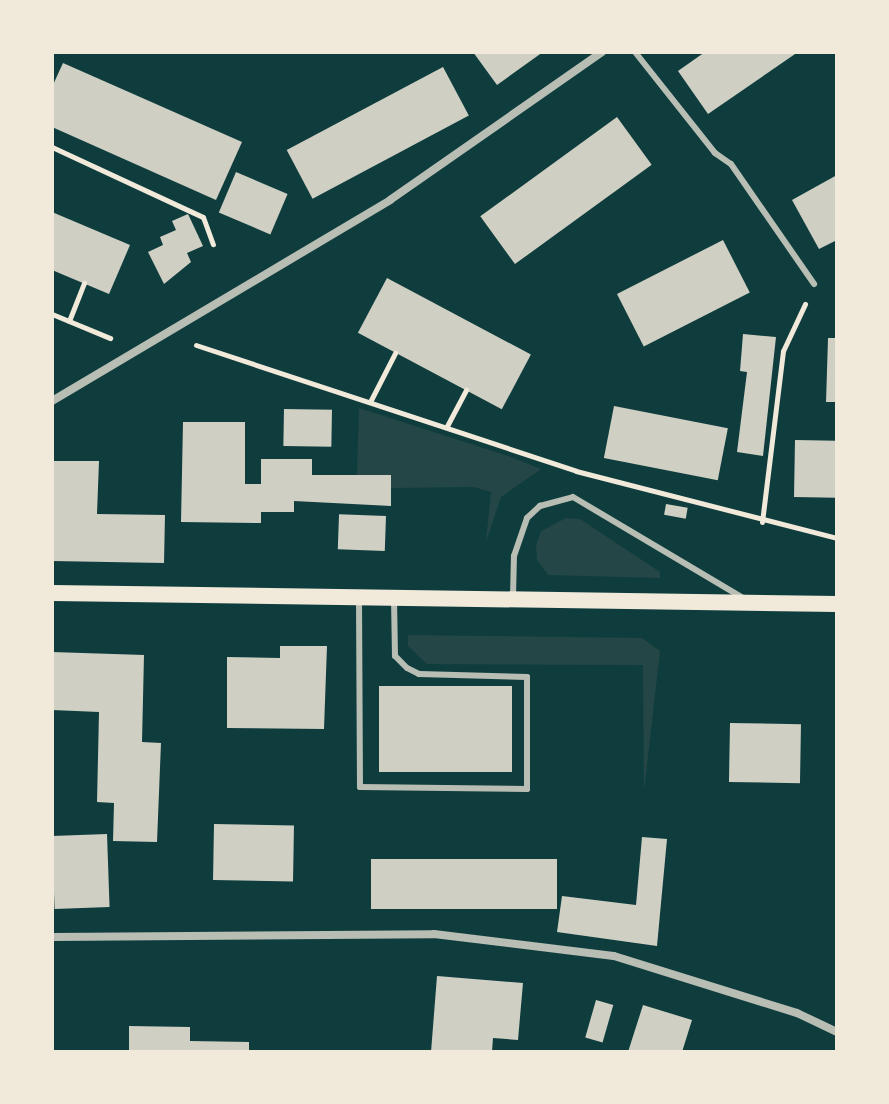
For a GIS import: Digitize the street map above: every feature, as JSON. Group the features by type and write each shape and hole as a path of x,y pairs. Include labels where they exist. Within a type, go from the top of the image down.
{"main road":[{"path":"52,593 359,598 513,596 837,604"}],"street":[{"path":"52,401 158,341 390,200 602,52"},
{"path":"52,937 449,936 614,956 797,1013 837,1032"}],"lane":[{"path":"635,52 715,153 731,164 814,284"},
{"path":"513,596 514,556 527,518 540,506 573,497 748,600"},
{"path":"359,598 360,787 527,789 527,677 419,674 407,668 395,656 394,597"}],"path":[{"path":"52,147 203,217 213,244"},
{"path":"69,321 84,283"},
{"path":"762,522 783,351 814,284"},
{"path":"52,314 113,339 191,344 371,400 576,471 762,522 837,538"},
{"path":"371,400 395,353"},
{"path":"447,426 466,390"}],"shaded area":[{"path":"359,408 541,469 501,497 486,542 491,492 474,487 391,488 391,475 357,475"},
{"path":"566,518 580,519 660,572 660,578 548,575 537,560 536,545 541,531"},
{"path":"408,635 642,638 660,651 644,791 643,665 427,664 408,646"}],"building":[{"path":"473,52 543,52 497,85"},
{"path":"705,52 798,52 708,114 678,71"},
{"path":"63,63 242,142 216,200 52,127 52,87"},
{"path":"443,67 469,116 313,199 287,150"},
{"path":"617,117 652,165 515,264 480,216"},
{"path":"236,172 288,194 270,234 219,213"},
{"path":"837,175 837,240 819,249 792,200"},
{"path":"52,212 130,245 109,294 52,270"},
{"path":"188,214 203,246 187,253 191,262 164,284 148,252 163,245 160,237 176,230 172,221"},
{"path":"723,240 750,293 644,347 617,294"},
{"path":"387,278 531,355 502,409 358,333"},
{"path":"743,334 776,337 763,456 737,452 747,372 740,371"},
{"path":"828,338 837,338 837,402 826,402"},
{"path":"614,406 728,428 718,480 604,458"},
{"path":"284,409 332,410 331,447 283,446"},
{"path":"183,422 245,422 245,484 261,484 261,459 312,459 312,475 391,475 391,506 294,501 294,512 261,512 261,523 181,522"},
{"path":"795,440 837,441 836,498 794,497"},
{"path":"52,461 99,461 97,514 165,515 164,563 52,561"},
{"path":"666,504 688,508 686,519 664,515"},
{"path":"339,514 386,516 385,551 338,549"},
{"path":"280,646 327,646 324,729 227,728 227,657 280,658"},
{"path":"52,652 144,655 142,742 161,743 157,842 113,841 114,803 97,802 99,712 52,710"},
{"path":"379,686 512,686 512,772 379,772"},
{"path":"730,723 801,724 800,783 729,782"},
{"path":"214,824 294,825 293,881 213,880"},
{"path":"107,834 110,907 55,909 52,836"},
{"path":"642,837 667,839 657,946 557,932 562,896 636,905"},
{"path":"371,859 557,859 557,909 371,909"},
{"path":"437,976 523,983 518,1040 493,1038 492,1052 431,1052"},
{"path":"596,1000 613,1005 603,1042 585,1037"},
{"path":"643,1005 692,1020 682,1052 628,1052"},
{"path":"129,1026 190,1027 190,1041 249,1042 249,1052 129,1052"}]}
